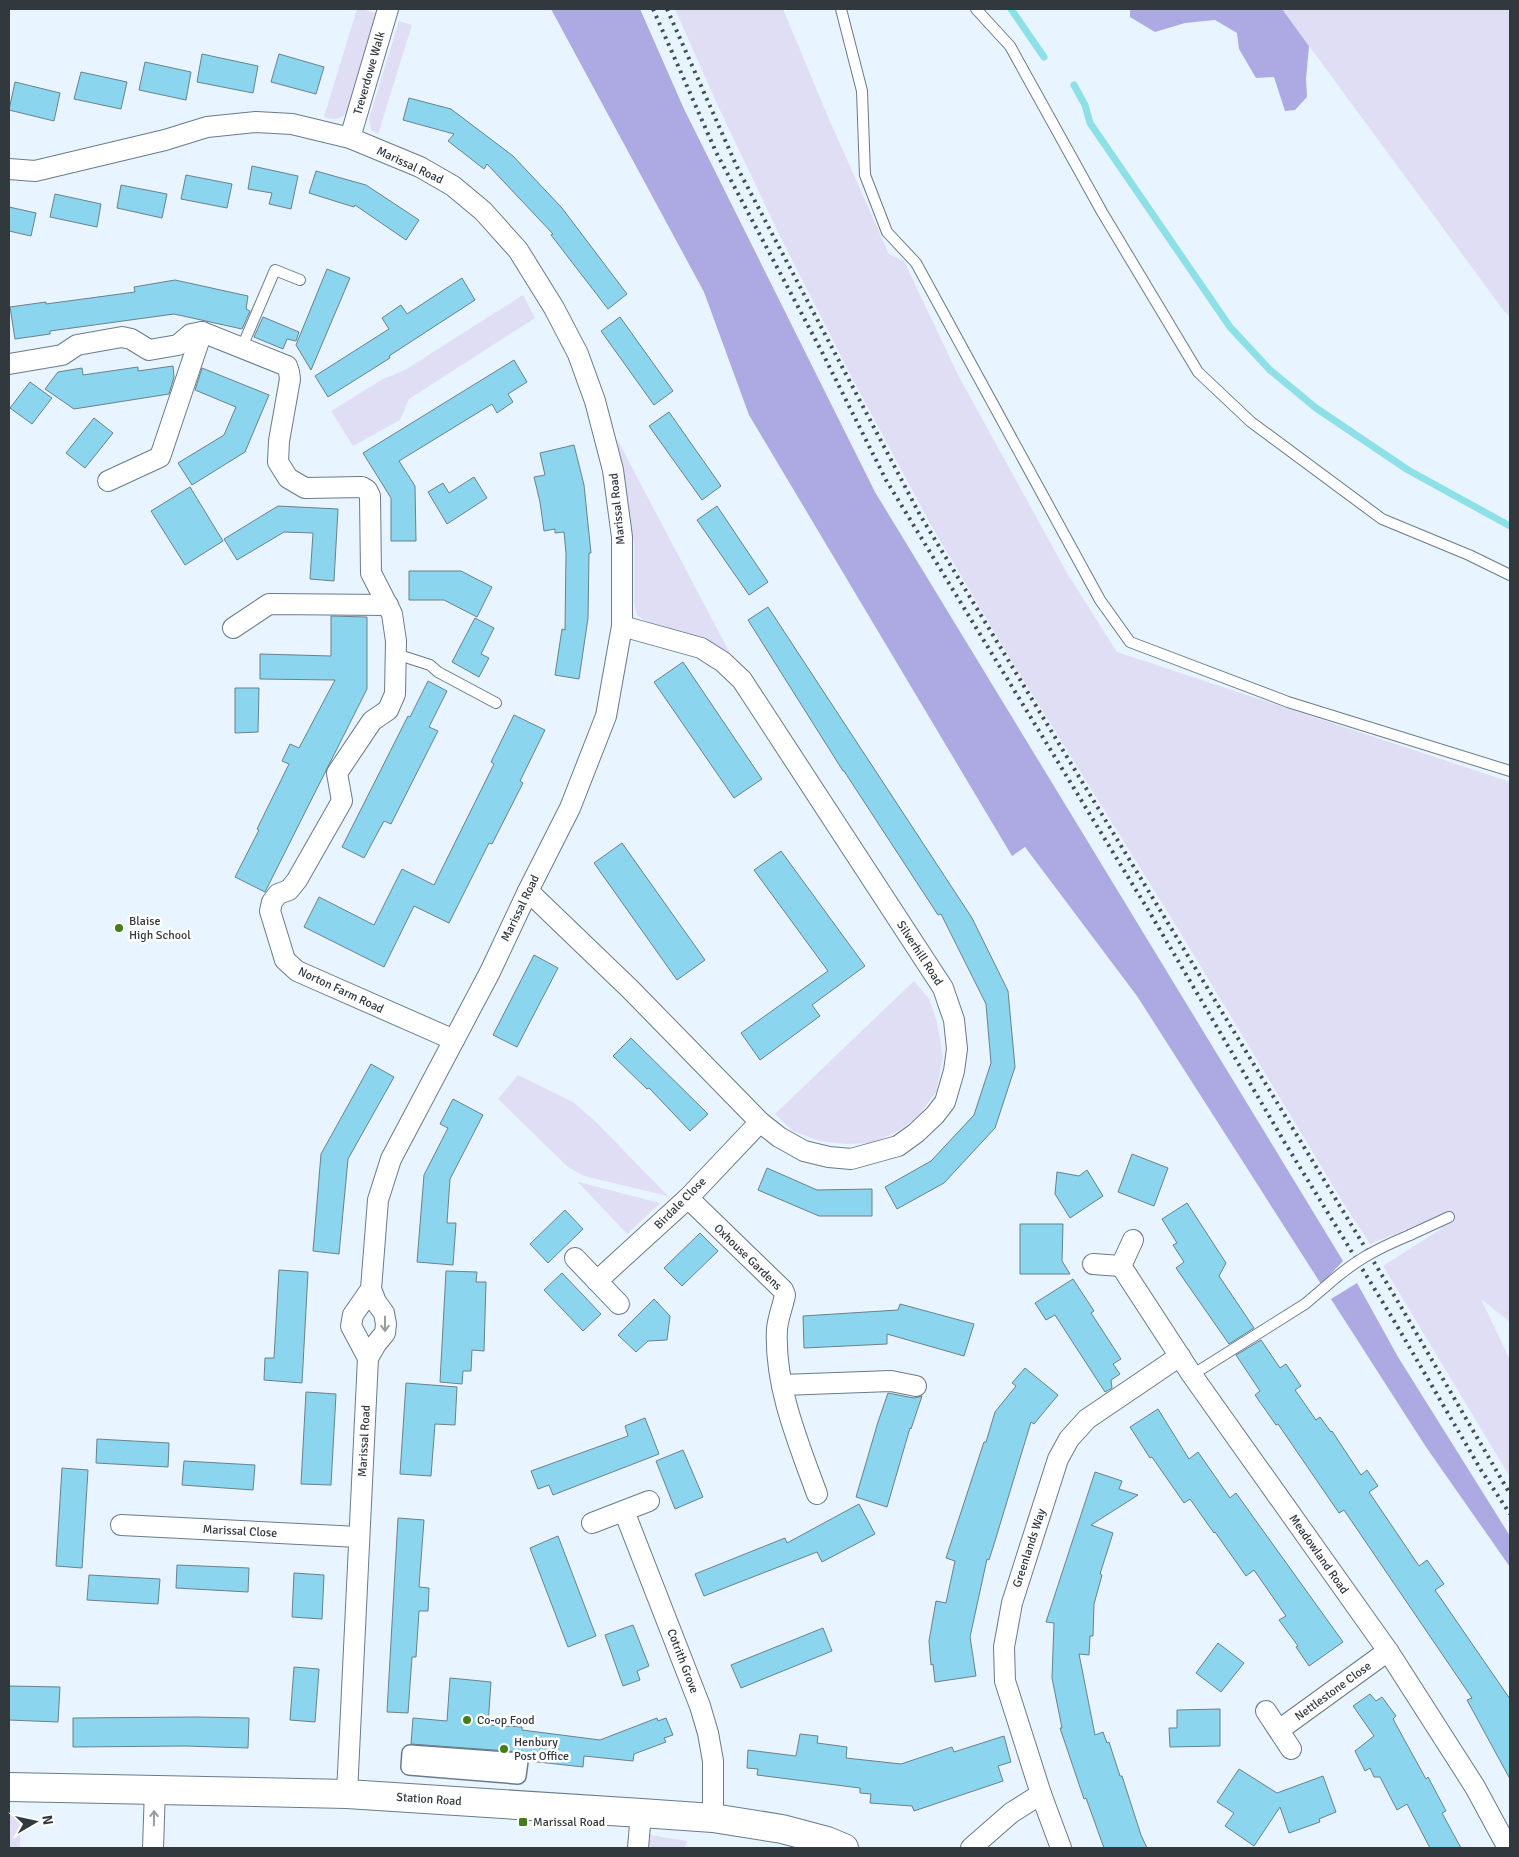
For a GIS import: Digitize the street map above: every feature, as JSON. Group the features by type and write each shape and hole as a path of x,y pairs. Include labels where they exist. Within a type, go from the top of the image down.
{"main road":[{"name":"Station Road","path":"9,1787 347,1794 713,1818 800,1833 844,1848"}],"street":[{"name":"Treverdowe Walk","path":"350,138 388,9"},
{"name":"Marissal Road","path":"9,169 35,171 165,140 207,127 256,122 292,124 350,138 420,167 453,186 483,211 518,250 554,308 578,354 595,401 614,470 622,537 622,626 606,716 570,808 490,972 391,1159 378,1200 371,1289"},
{"name":"Norton Farm Road","path":"202,332 286,366 290,379 279,441 278,462 288,478 305,488 362,487 367,490 370,496 371,573 392,614 396,654 395,694 388,710 372,721 337,773 342,801 298,880 288,890 278,894 272,902 270,911 286,960 297,971 454,1040"},
{"path":"9,364 62,355 78,345 122,337 132,339 149,350 178,345 191,334 202,332 160,457 108,481"},
{"path":"233,628 269,604 388,606"},
{"name":"Silverhill Road","path":"528,891 624,983 760,1122 779,1137 804,1151 829,1157 851,1159 898,1146 935,1115 945,1102 952,1079 957,1049 954,1020 943,988 742,680 723,662 701,648 622,626"},
{"name":"Birdale Close","path":"597,1281 688,1198 760,1122"},
{"name":"Oxhouse Gardens","path":"688,1198 783,1290 785,1295 777,1330 782,1384 790,1418 817,1494"},
{"path":"1093,1264 1121,1266 1133,1240"},
{"path":"575,1258 619,1304"},
{"name":"Meadowland Road","path":"1121,1266 1192,1375 1388,1651 1476,1788 1508,1848"},
{"path":"368,1358 385,1333 386,1324 384,1313 376,1302 371,1289"},
{"path":"368,1358 351,1326 353,1315 371,1289"},
{"name":"Greenlands Way","path":"1061,1848 1041,1794 1005,1681 1004,1647 1012,1603 1058,1458 1069,1439 1087,1419 1180,1356"},
{"name":"Marissal Road","path":"347,1794 368,1358"},
{"path":"782,1384 891,1381 916,1386"},
{"path":"592,1523 649,1501"},
{"name":"Cotrith Grove","path":"624,1511 700,1706 708,1733 713,1761 713,1818"},
{"name":"Marissal Close","path":"122,1525 359,1537"},
{"name":"Nettlestone Close","path":"1279,1730 1388,1651"},
{"path":"1266,1712 1291,1749"},
{"path":"410,1753 520,1761 518,1776 409,1767 410,1753"},
{"path":"154,1848 155,1789"},
{"path":"971,1848 1011,1813 1041,1794"},
{"path":"638,1848 641,1813"}],"lane":[{"path":"841,9 862,91 865,176 887,232 916,263 1100,600 1130,642 1288,702 1510,771"},
{"path":"976,9 1010,46 1102,212 1198,372 1251,422 1382,519 1469,555 1510,575"},
{"path":"242,347 275,270 300,280"},
{"path":"396,654 430,665 438,672 496,703"},
{"path":"1192,1375 1305,1304 1346,1268 1375,1249 1449,1216"}],"shaded area":[{"path":"357,9 378,14 350,109 338,118 324,117"},
{"path":"551,9 640,9 684,109 875,492 1343,1261 1321,1284 1137,996 1025,847 1012,856 749,415 704,292"},
{"path":"675,9 783,9 828,117 889,254 904,261 958,375 1067,573 1117,652 1510,782 1510,1322 1481,1299 1510,1360 1510,1477 1383,1266 1441,1229 1435,1218 1370,1244 1344,1204 1180,932 1011,660 931,525 851,376 781,238 717,104"},
{"path":"1130,9 1282,9 1309,46 1306,79 1307,97 1295,110 1285,111 1274,77 1256,78 1239,49 1237,33 1215,20 1185,23 1155,32 1130,17"},
{"path":"1282,9 1510,9 1510,317 1504,311"},
{"path":"399,21 412,25 378,134 371,130 369,119"},
{"path":"523,295 535,318 409,399 400,420 353,446 331,411 383,379 405,370"},
{"path":"617,439 733,659 701,639 644,620 637,615 634,603 634,543"},
{"path":"914,981 929,999 937,1022 943,1057 936,1092 920,1114 900,1130 872,1143 846,1144 820,1141 793,1131 775,1114"},
{"path":"518,1075 573,1102 596,1122 668,1196 584,1176 568,1167 498,1099"},
{"path":"578,1182 660,1203 627,1234"},
{"path":"1357,1283 1398,1357 1510,1536 1510,1567 1426,1447 1331,1299"},
{"path":"9,1812 19,1822 20,1848 9,1848"},
{"path":"644,1834 687,1841 685,1848 644,1848"}],"building":[{"path":"202,54 258,66 253,93 197,82"},
{"path":"279,54 324,67 316,94 271,82"},
{"path":"145,62 191,72 186,100 139,90"},
{"path":"81,72 127,82 121,109 74,99"},
{"path":"15,82 60,93 54,121 9,110"},
{"path":"409,98 451,109 513,156 562,208 627,294 608,309 551,235 553,234 487,164 484,169 448,141 454,134 403,120"},
{"path":"252,166 298,176 291,209 269,204 272,193 248,189"},
{"path":"316,171 366,185 419,220 406,240 355,205 354,207 309,193"},
{"path":"186,175 232,184 227,208 181,199"},
{"path":"121,185 167,194 162,218 117,208"},
{"path":"55,194 101,204 97,227 50,217"},
{"path":"9,207 36,213 31,236 9,231"},
{"path":"327,269 350,278 311,370 296,345"},
{"path":"462,278 475,300 389,356 390,358 328,397 315,376 389,329 382,318 401,305 407,314"},
{"path":"175,280 248,296 246,309 250,311 242,329 174,314 50,331 50,334 15,339 10,307 135,292 134,287"},
{"path":"263,317 299,332 296,341 287,339 283,349 254,337"},
{"path":"620,317 673,391 654,405 601,331"},
{"path":"514,360 527,382 508,394 513,402 497,413 492,404 399,461 415,486 416,541 391,541 391,498 363,453"},
{"path":"173,366 174,377 169,394 74,409 45,389 58,372 82,368 83,375 138,367 138,371"},
{"path":"202,368 269,395 245,452 192,485 178,463 224,435 236,407 195,390"},
{"path":"30,382 52,398 32,424 10,408"},
{"path":"669,412 721,486 702,500 649,426"},
{"path":"94,418 113,433 85,468 66,453"},
{"path":"574,445 584,485 591,553 589,553 588,618 579,679 555,675 562,629 565,630 566,553 564,532 555,533 555,529 544,531 534,477 545,475 540,453"},
{"path":"474,477 487,498 447,524 428,492 443,483 449,493"},
{"path":"190,487 223,541 185,565 151,511"},
{"path":"278,506 338,509 334,581 310,579 313,533 284,532 237,560 224,539"},
{"path":"717,506 768,582 749,595 697,520"},
{"path":"409,571 461,571 492,587 477,617 444,600 409,600"},
{"path":"768,607 972,918 1008,991 1015,1067 995,1128 944,1183 897,1209 885,1187 931,1161 974,1115 991,1063 986,1004 941,914 938,915 843,771 748,620"},
{"path":"331,616 367,617 367,689 265,892 235,877 289,764 282,761 290,744 299,748 335,680 260,679 260,654 331,656"},
{"path":"475,618 494,628 481,654 489,658 479,677 452,662"},
{"path":"683,662 762,779 734,798 654,682"},
{"path":"428,681 447,691 429,727 438,731 391,824 384,821 364,858 342,847 408,716 410,717"},
{"path":"235,688 259,688 258,732 235,733"},
{"path":"514,715 545,730 520,781 523,783 492,844 489,843 449,923 414,906 384,967 304,927 319,897 374,925 402,869 434,885 494,764 491,762"},
{"path":"622,843 705,960 677,980 594,863"},
{"path":"781,851 865,966 812,1005 820,1016 760,1060 741,1033 828,971 754,870"},
{"path":"534,955 558,968 517,1047 493,1035"},
{"path":"631,1038 708,1114 690,1131 649,1088 647,1089 613,1056"},
{"path":"371,1064 394,1077 348,1159 339,1254 313,1251 321,1154"},
{"path":"453,1099 483,1115 450,1179 447,1223 456,1223 453,1265 417,1262 424,1175 448,1128 440,1124"},
{"path":"1132,1154 1168,1168 1154,1206 1118,1192"},
{"path":"767,1168 817,1190 872,1189 872,1216 819,1216 758,1190"},
{"path":"1087,1170 1103,1196 1070,1218 1055,1194 1057,1172 1079,1176"},
{"path":"1187,1203 1226,1263 1219,1276 1254,1328 1229,1344 1176,1268 1184,1262 1173,1245 1177,1243 1162,1219"},
{"path":"565,1210 583,1229 548,1263 530,1244"},
{"path":"1020,1224 1063,1224 1062,1261 1070,1274 1020,1274"},
{"path":"700,1233 718,1251 682,1286 664,1268"},
{"path":"279,1270 308,1272 302,1383 264,1380 265,1358 274,1358"},
{"path":"446,1271 477,1272 476,1282 486,1282 484,1351 472,1350 471,1371 463,1371 462,1384 440,1382"},
{"path":"562,1273 601,1314 583,1331 544,1290"},
{"path":"1073,1279 1094,1311 1091,1313 1121,1359 1113,1364 1120,1374 1111,1380 1112,1388 1105,1392 1055,1315 1046,1320 1035,1303"},
{"path":"654,1299 670,1316 667,1340 648,1341 636,1352 618,1335"},
{"path":"900,1304 974,1324 964,1356 887,1334 887,1344 804,1348 803,1316 898,1310"},
{"path":"1261,1340 1280,1368 1286,1364 1301,1386 1295,1390 1316,1420 1320,1417 1332,1431 1361,1475 1367,1470 1378,1486 1369,1492 1419,1566 1427,1560 1444,1584 1435,1590 1510,1699 1510,1779 1467,1700 1472,1698 1344,1510 1339,1513 1278,1424 1276,1425 1255,1395 1260,1391 1236,1355"},
{"path":"1025,1368 1058,1395 1034,1424 1031,1422 989,1560 987,1559 970,1637 976,1676 935,1682 929,1641 936,1601 946,1603 955,1561 946,1558 995,1412 1016,1386 1012,1383"},
{"path":"406,1383 457,1387 455,1425 435,1424 431,1476 400,1474"},
{"path":"306,1392 336,1394 331,1485 301,1484"},
{"path":"888,1393 914,1398 922,1396 910,1428 887,1507 856,1497"},
{"path":"1158,1409 1189,1459 1198,1452 1230,1498 1236,1493 1343,1642 1309,1666 1296,1647 1298,1646 1279,1620 1286,1616 1254,1570 1246,1576 1190,1499 1184,1503 1152,1457 1150,1458 1130,1427"},
{"path":"645,1418 659,1454 553,1495 549,1485 538,1489 531,1471 628,1436 625,1426"},
{"path":"97,1439 169,1443 168,1467 96,1463"},
{"path":"683,1450 703,1497 675,1509 656,1461"},
{"path":"184,1461 255,1465 253,1490 182,1485"},
{"path":"62,1468 88,1470 82,1568 56,1566"},
{"path":"1095,1472 1122,1481 1119,1489 1138,1495 1091,1525 1113,1533 1100,1574 1102,1575 1094,1604 1093,1636 1090,1636 1089,1655 1079,1654 1095,1735 1103,1732 1107,1743 1109,1742 1147,1848 1104,1848 1086,1798 1084,1799 1060,1728 1062,1728 1052,1678 1054,1623 1046,1622"},
{"path":"859,1504 875,1534 822,1562 817,1552 704,1596 695,1574 785,1538 787,1543"},
{"path":"398,1518 424,1520 419,1587 429,1588 428,1611 419,1611 416,1657 412,1657 408,1713 387,1712"},
{"path":"558,1536 596,1636 568,1647 530,1548"},
{"path":"177,1565 249,1568 248,1592 176,1588"},
{"path":"294,1573 324,1575 322,1619 292,1617"},
{"path":"89,1575 160,1579 158,1604 87,1600"},
{"path":"633,1625 649,1666 637,1671 640,1680 623,1686 605,1635"},
{"path":"823,1628 832,1651 741,1688 731,1665"},
{"path":"1218,1643 1244,1663 1221,1692 1196,1673"},
{"path":"294,1667 319,1669 315,1722 290,1720"},
{"path":"450,1678 491,1682 488,1725 522,1727 522,1730 600,1740 657,1718 658,1721 666,1718 673,1735 664,1738 666,1742 634,1754 633,1761 584,1756 583,1767 529,1761 526,1754 521,1752 411,1744 413,1718 447,1721"},
{"path":"9,1686 60,1687 58,1722 9,1720"},
{"path":"1370,1694 1376,1701 1382,1697 1396,1716 1393,1719 1446,1811 1442,1813 1461,1848 1430,1848 1407,1804 1397,1810 1380,1777 1374,1777 1370,1768 1365,1771 1355,1751 1374,1736 1353,1706"},
{"path":"1220,1709 1220,1746 1170,1747 1169,1728 1177,1728 1177,1710"},
{"path":"73,1718 249,1718 248,1748 186,1746 73,1747"},
{"path":"800,1734 818,1736 817,1743 847,1747 846,1758 901,1764 952,1747 954,1752 1004,1736 1011,1762 998,1766 1003,1781 914,1811 912,1806 870,1803 871,1794 860,1793 860,1788 757,1775 758,1769 747,1768 748,1750 796,1756"},
{"path":"1239,1769 1277,1793 1323,1776 1336,1812 1319,1819 1320,1822 1289,1833 1280,1807 1254,1846 1225,1826 1234,1813 1217,1802"}],"waterway":[{"path":"1011,9 1044,57"},
{"path":"1074,85 1085,105 1090,123 1230,327 1270,370 1316,408 1408,470 1510,526"}],"railway":[{"path":"653,9 716,152 823,354 886,480 1150,913 1285,1143 1393,1319 1481,1470 1510,1514"},
{"path":"667,9 737,167 920,515 1397,1300 1510,1494"}],"place":[{"name":"Blaise High School","path":"119,928"},
{"name":"Co-op Food","path":"467,1720"},
{"name":"Henbury Post Office","path":"504,1749"},
{"name":"Marissal Road","path":"523,1822"}]}
